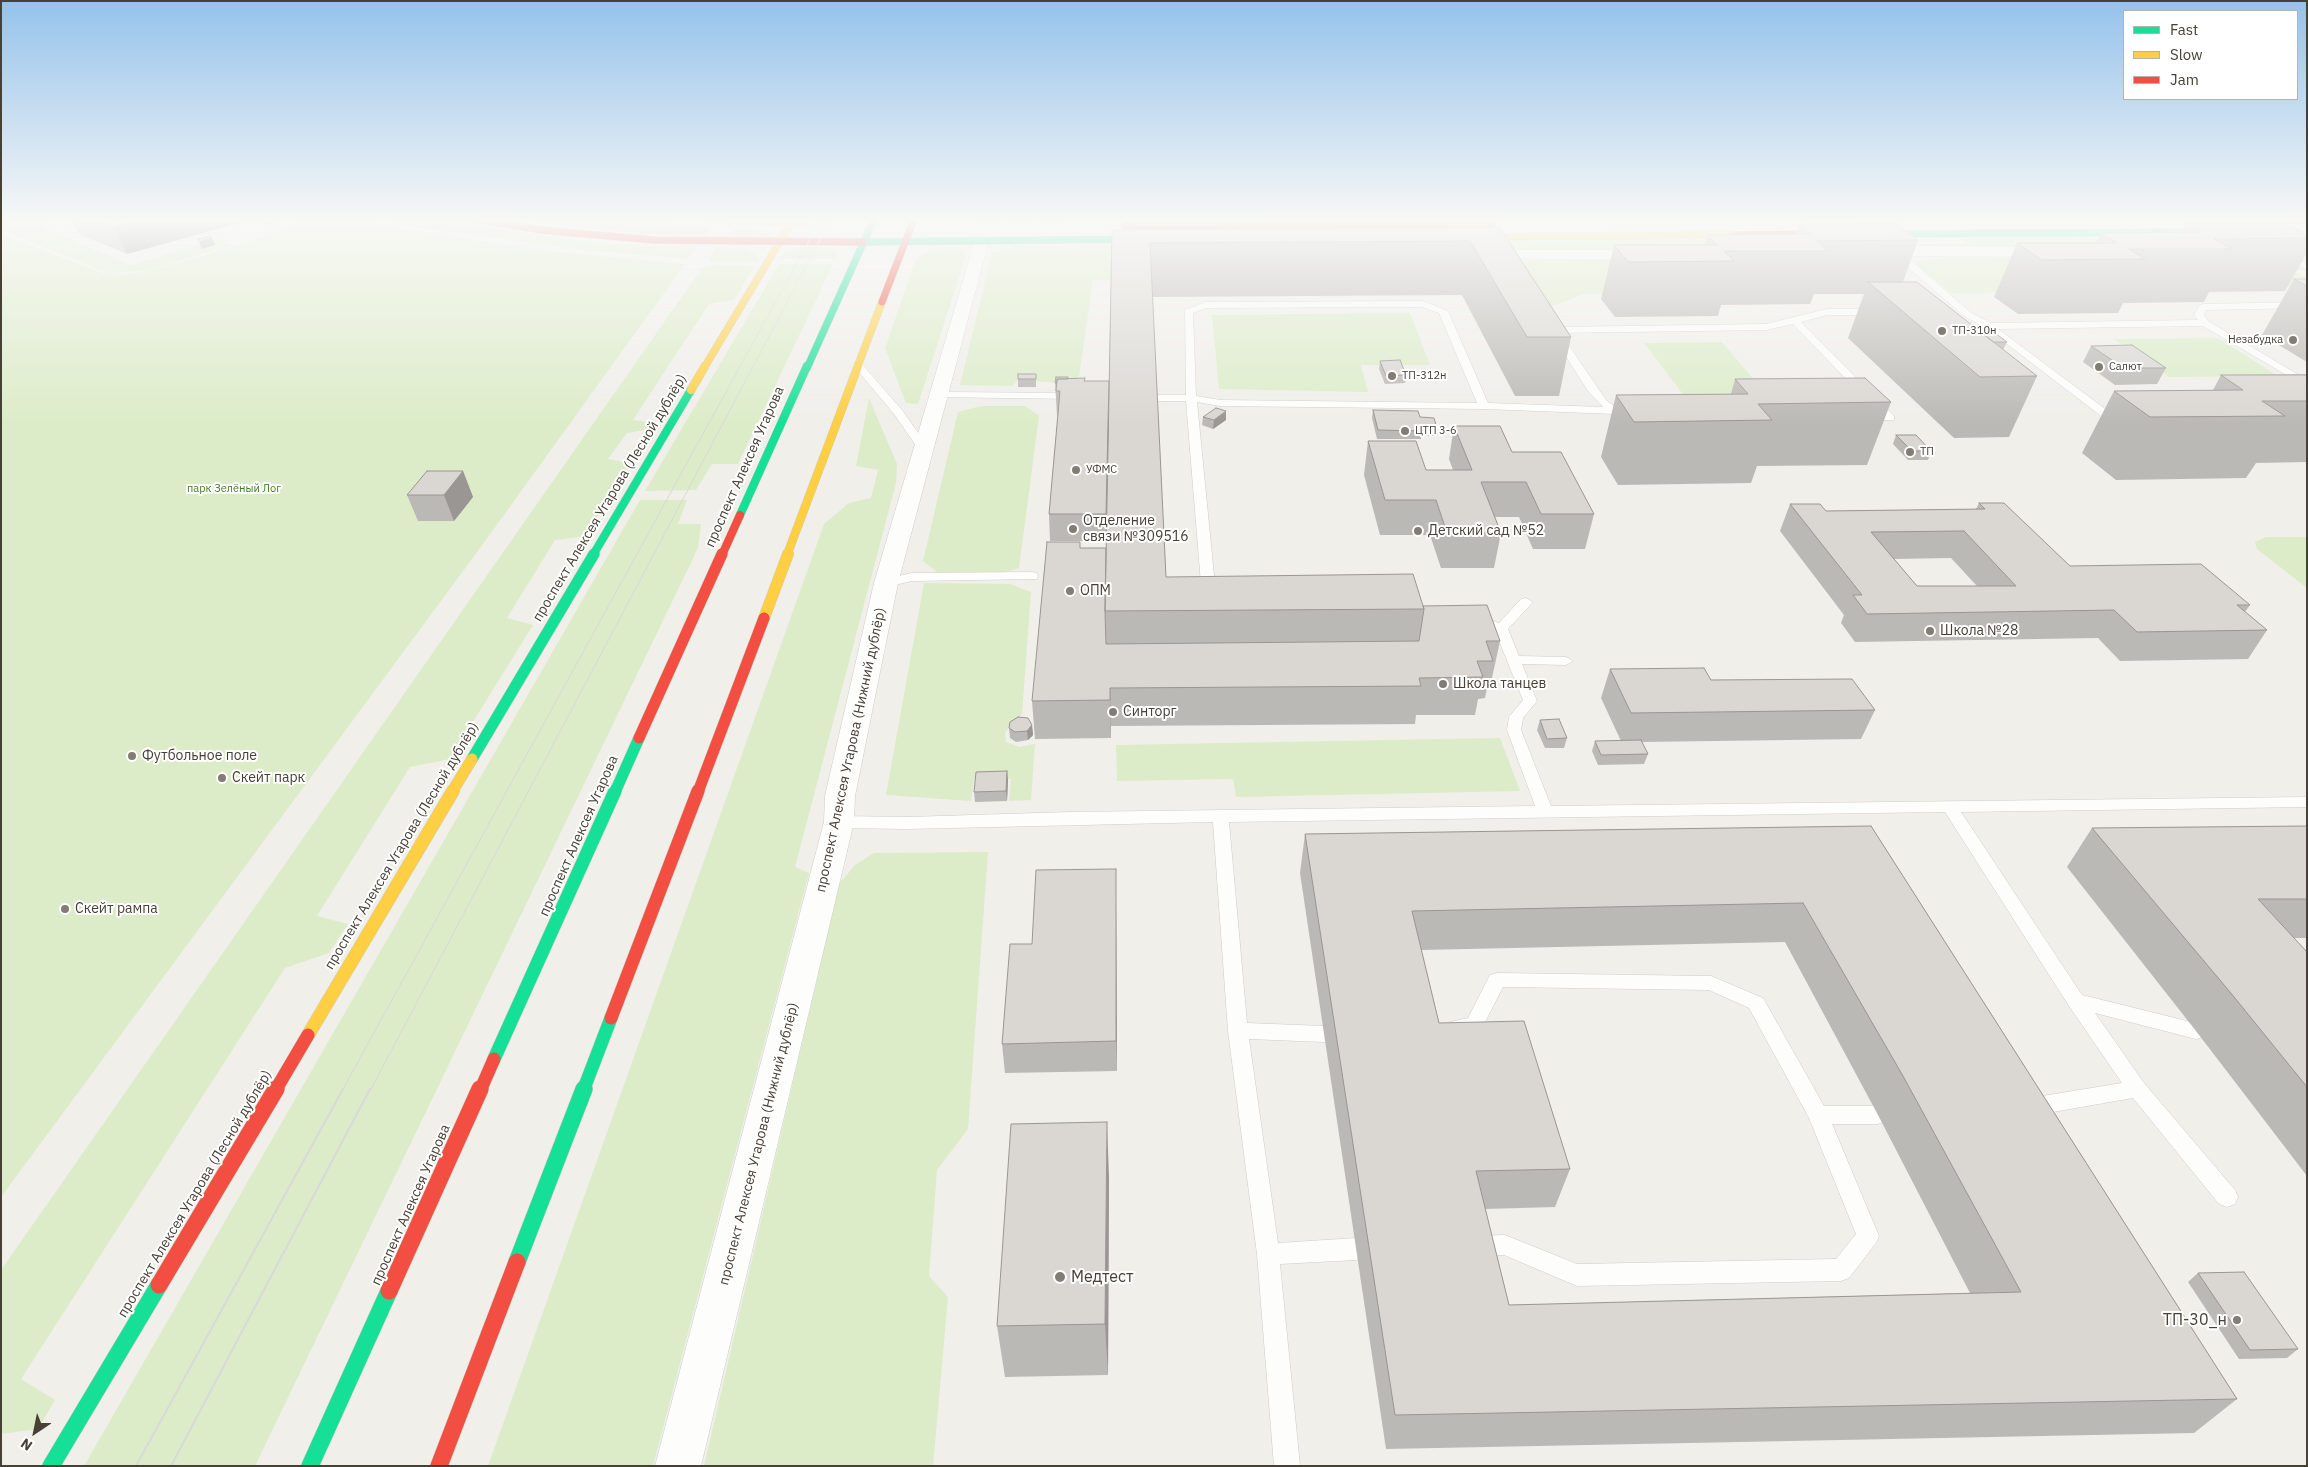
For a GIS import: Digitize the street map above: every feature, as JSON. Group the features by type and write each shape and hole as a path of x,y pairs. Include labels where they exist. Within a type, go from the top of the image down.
{"main road":[{"name":"проспект Алексея Угарова (Лесной дублёр)","path":"52,1466 754,287"},
{"name":"проспект Алексея Угарова","path":"310,1466 842,287"},
{"path":"439,1466 816,484 887,287"}],"street":[{"name":"проспект Алексея Угарова (Нижний дублёр)","path":"678,1466 839,822 840,796 886,583 970,287"}],"lane":[{"path":"1936,287 1967,314 1989,326 2105,414 2134,414"},
{"path":"1217,607 1209,603 1191,398 1188,312 1205,305 1423,304 1443,310 1484,406"},
{"path":"2307,306 2203,307 2199,315 2206,323 2307,384"},
{"path":"1554,330 1766,327 1826,312 1883,312"},
{"path":"1948,313 1967,314"},
{"path":"1153,394 1220,403 1484,406 1619,412 1602,402 1592,390 1554,330 1545,320"},
{"path":"1795,321 1890,418 1851,418"},
{"path":"1989,326 2206,323"},
{"path":"858,365 898,412 923,448"},
{"path":"939,395 1083,396"},
{"path":"886,583 912,577 1032,576"},
{"path":"1501,628 1526,602"},
{"path":"1461,617 1471,617 1501,628 1530,701 1516,717 1514,730 1546,812"},
{"path":"1513,660 1566,661"},
{"path":"839,822 908,823 1070,818 2307,802"},
{"path":"1950,808 2076,1001 2137,1089 2227,1197"},
{"path":"1220,817 1238,1031 1268,1254 1287,1466"},
{"path":"1441,1032 1474,1024 1497,980 1710,983 1756,1003 1818,1115 1868,1236 1842,1270 1577,1275 1505,1245 1473,1246"},
{"path":"2076,1001 2196,1031"},
{"path":"1238,1031 1324,1034"},
{"path":"2014,1107 2031,1107 2137,1089"},
{"path":"1818,1115 1878,1115"},
{"path":"1268,1254 1356,1249"}],"green space":[{"name":"парк Зелёный Лог","path":"1,287 668,287 483,544 1,1197"},
{"path":"688,287 742,287 734,300 709,304 633,420 657,423 651,429 627,433 608,459 630,463 586,536 555,540 507,618 533,625 450,759 410,767 317,916 348,924 329,953 285,968 21,1379 55,1400 38,1429 1,1434 1,1270"},
{"path":"765,287 822,287 738,464 712,464 696,490 645,491"},
{"path":"906,287 956,287 918,404 906,403 885,348"},
{"path":"984,287 1092,287 1078,384 1018,380 1012,386 960,385"},
{"path":"1532,287 1723,287 1690,294 1584,294 1545,309"},
{"path":"1944,287 2122,287 2078,292 1951,293"},
{"path":"2291,287 2307,287 2307,296"},
{"path":"1410,313 1430,365 1361,365 1368,392 1219,389 1212,315"},
{"path":"2218,338 2278,376 2169,377 2114,339"},
{"path":"1722,342 1773,402 1689,402 1644,343"},
{"path":"869,398 897,464 896,483 795,867 809,873 653,1466 488,1466 824,524 849,503 871,498 878,470 856,466"},
{"path":"981,406 1025,406 1039,416 1019,568 1002,573 937,572 923,561 958,412"},
{"path":"640,500 687,500 678,524 701,524 698,548 255,1466 84,1466"},
{"path":"2266,537 2307,537 2307,588 2257,549 2255,542"},
{"path":"924,583 1010,584 1031,592 1022,714 1005,732 1006,742 1020,747 1035,744 1031,800 1009,801 1011,779 974,779 971,801 886,795"},
{"path":"1500,738 1520,791 1236,797 1233,779 1117,781 1116,745"},
{"path":"988,852 968,1129 937,1170 929,1276 948,1297 933,1466 704,1466 839,884 855,865 874,853"}],"building":[{"path":"1111,287 1152,287 1166,577 1413,574 1424,609 1105,611"},
{"path":"1498,287 1539,287 1571,337 1527,337"},
{"path":"1874,287 1924,287 2037,376 1980,377"},
{"path":"1982,333 1995,333 2007,342 1993,342"},
{"path":"2132,345 2166,368 2124,368 2091,346"},
{"path":"1400,360 1406,375 1386,376 1380,361"},
{"path":"1018,374 1036,374 1036,379 1018,379"},
{"path":"2221,375 2307,375 2307,401 2262,401 2285,416 2150,417 2114,391 2243,390"},
{"path":"1056,377 1068,377 1068,379 1057,379 1057,383 1055,383"},
{"path":"1085,378 1084,381 1109,381 1106,514 1049,514 1060,391 1056,391 1057,379"},
{"path":"1865,378 1891,402 1758,404 1772,420 1634,422 1616,395 1748,394 1735,379"},
{"path":"1216,408 1226,411 1214,420 1203,417"},
{"path":"1373,410 1418,411 1420,417 1434,418 1437,428 1422,428 1422,431 1378,430"},
{"path":"1454,426 1500,426 1512,452 1561,452 1594,514 1541,514 1526,482 1481,482 1501,533 1447,533 1436,500 1385,500 1368,441 1416,441 1426,470 1472,470"},
{"path":"1896,435 1916,435 1931,451 1912,451"},
{"path":"427,471 463,471 444,495 407,495"},
{"path":"1979,503 2004,503 2070,566 2201,564 2250,605 2237,605 2267,630 2137,632 2114,610 1867,614 1853,595 1862,595 1790,504 1820,504 1826,511 1985,509","holes":["1964,531 2016,586 1917,586 1871,532"]},
{"path":"1047,542 1080,542 1080,548 1106,548 1106,644 1419,641 1423,606 1487,605 1500,641 1486,641 1493,661 1477,661 1483,677 1419,678 1421,686 1110,688 1110,700 1032,701"},
{"path":"1704,668 1711,680 1852,679 1875,710 1631,713 1610,669"},
{"path":"1018,717 1028,718 1032,725 1027,731 1015,732 1009,728 1010,722"},
{"path":"1559,719 1567,738 1547,739 1540,720"},
{"path":"1641,740 1648,754 1601,755 1595,741"},
{"path":"1007,771 1006,791 974,792 976,772"},
{"path":"1871,826 2237,1399 1395,1415 1305,834","holes":["1803,903 1903,1076 2021,1292 1509,1305 1476,1171 1570,1169 1524,1021 1439,1023 1412,911"]},
{"path":"2307,826 2307,899 2258,899 2307,952 2307,1087 2092,828"},
{"path":"1116,869 1116,1041 1002,1044 1010,944 1032,944 1036,870"},
{"name":"Медтест","path":"1107,1122 1105,1324 997,1326 1011,1124"},
{"path":"2244,1272 2298,1349 2250,1350 2198,1273"}],"tram line":[{"path":"342,1091 783,287"},
{"path":"370,1091 795,287"},
{"path":"136,1466 343,1089"},
{"path":"171,1466 370,1089"}],"traffic: fast":[{"path":"740,515 843,287"},
{"path":"472,759 691,390"},
{"path":"494,1059 639,738"},
{"path":"517,1262 611,1018"},
{"path":"51,1466 159,1285"},
{"path":"310,1466 389,1291"}],"traffic: slow":[{"path":"691,390 752,287"},
{"path":"764,618 882,302"},
{"path":"308,1035 472,759"}],"traffic: jam":[{"path":"882,302 888,287"},
{"path":"639,738 740,515"},
{"path":"611,1018 764,618"},
{"path":"159,1285 308,1035"},
{"path":"389,1291 494,1059"},
{"path":"439,1466 517,1262"}],"place":[{"name":"ТП-310н","path":"1942,331"},
{"name":"Незабудка","path":"2293,340"},
{"name":"Салют","path":"2099,367"},
{"name":"ТП-312н","path":"1392,376"},
{"name":"ЦТП 3-6","path":"1405,431"},
{"name":"ТП","path":"1910,452"},
{"name":"УФМС","path":"1076,470"},
{"name":"Отделение связи №309516","path":"1073,529"},
{"name":"Детский сад №52","path":"1418,531"},
{"name":"ОПМ","path":"1070,591"},
{"name":"Школа №28","path":"1930,631"},
{"name":"Школа танцев","path":"1443,684"},
{"name":"Синторг","path":"1113,712"},
{"name":"Футбольное поле","path":"132,756"},
{"name":"Скейт парк","path":"222,778"},
{"name":"Скейт рампа","path":"65,909"},
{"name":"Медтест","path":"1060,1277"},
{"name":"ТП-30_н","path":"2237,1320"}]}
